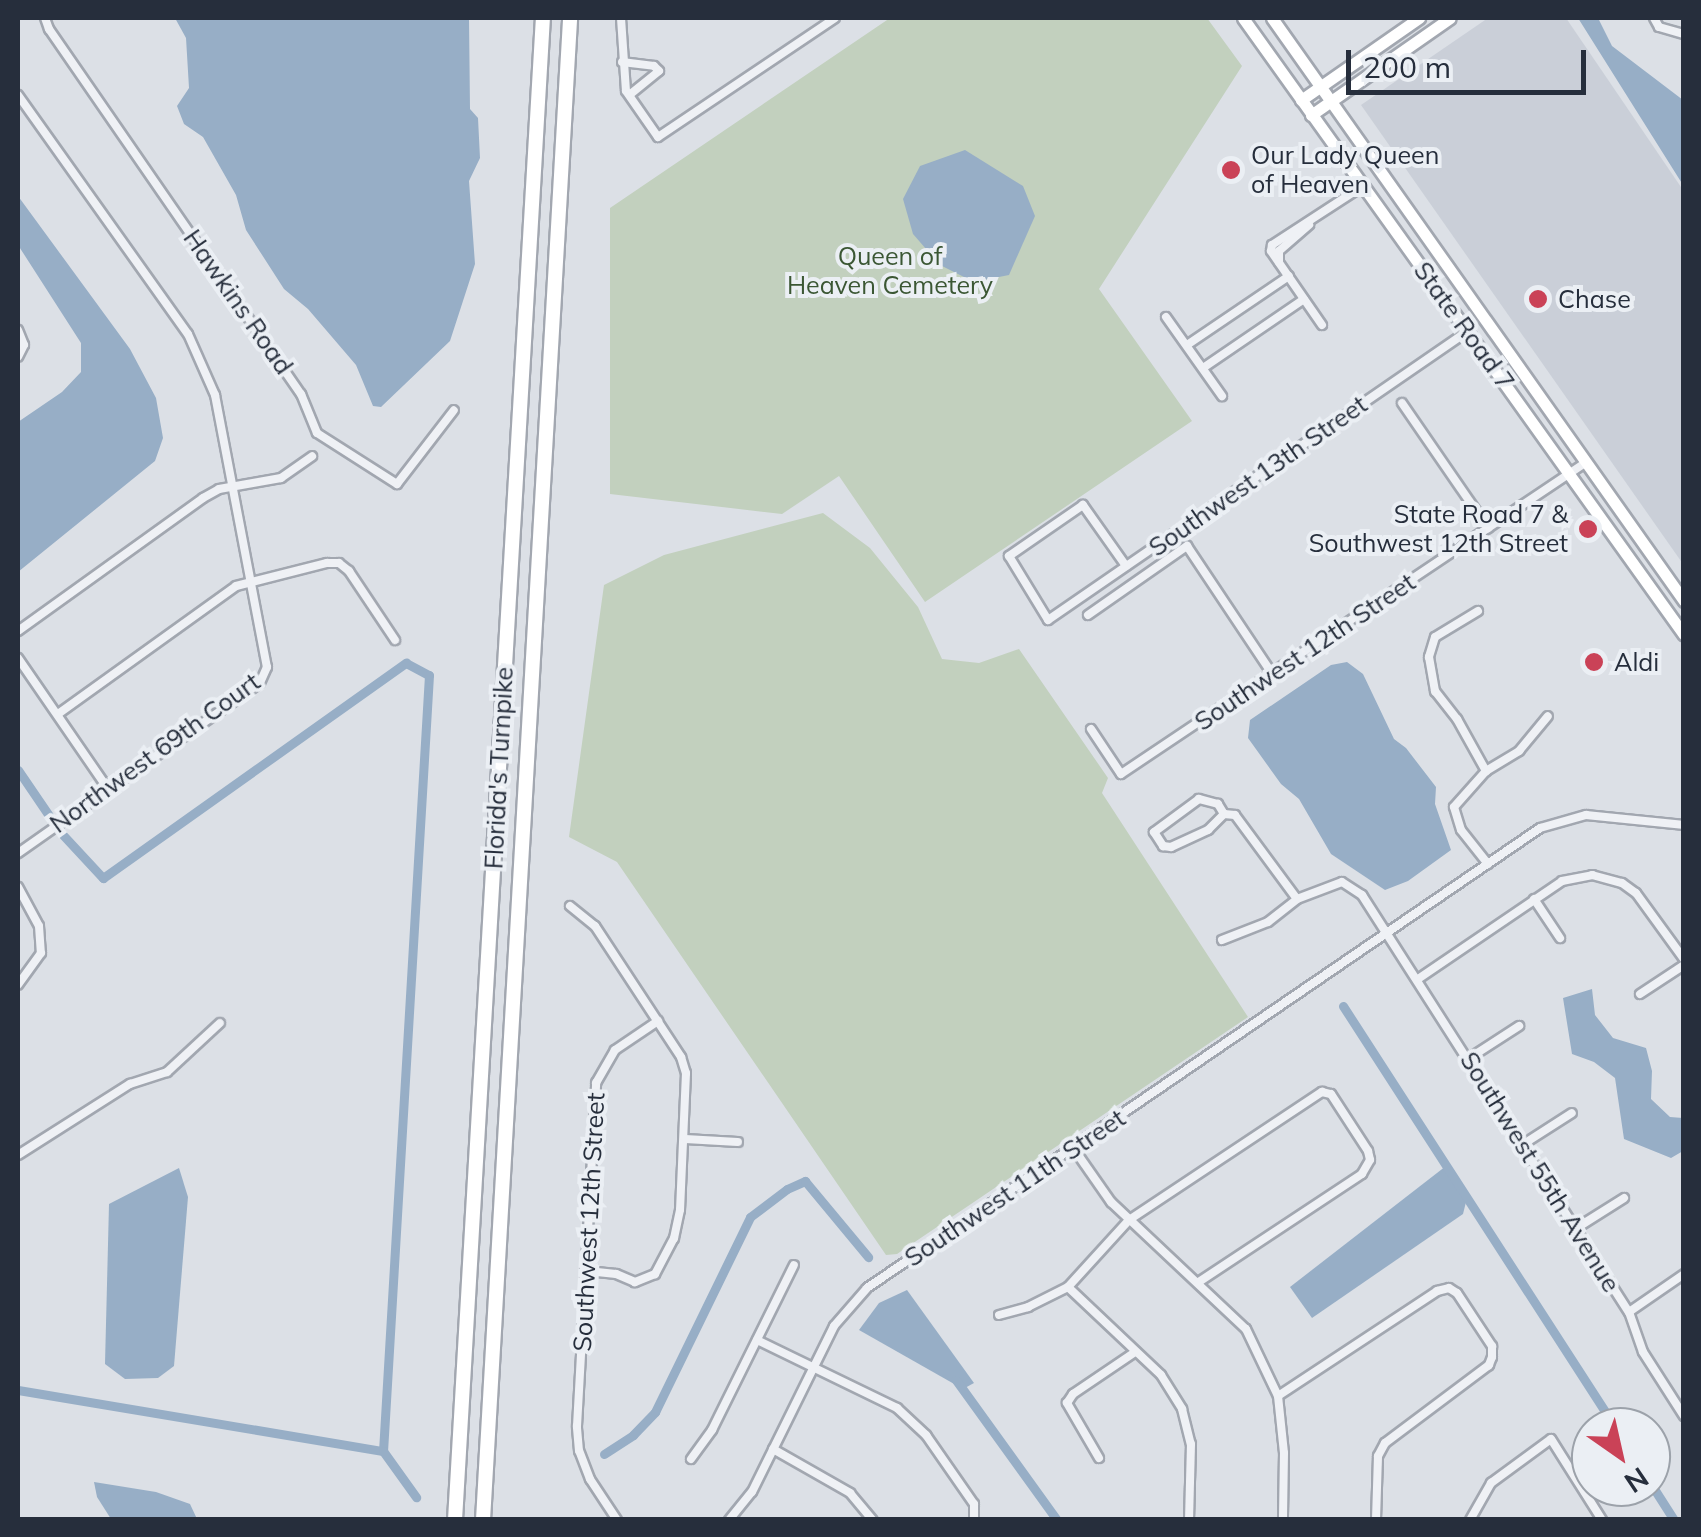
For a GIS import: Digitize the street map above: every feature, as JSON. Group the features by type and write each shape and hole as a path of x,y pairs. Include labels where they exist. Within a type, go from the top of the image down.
{"highway":[{"name":"Florida's Turnpike","path":"455,1520 543,18"},
{"name":"Florida's Turnpike","path":"484,1520 570,18"}],"main road":[{"name":"State Road 7","path":"1243,18 1684,635"},
{"name":"State Road 7","path":"1272,18 1684,601"},
{"path":"1301,100 1419,18"},
{"path":"1312,115 1450,18"}],"street":[{"name":"Hawkins Road","path":"45,18 301,394 317,432 397,484 454,410"},
{"path":"621,18 622,62 629,94 658,137 835,18"},
{"path":"1654,18 1660,27 1684,34"},
{"path":"622,62 654,66 659,72 629,94"},
{"path":"18,96 188,334 215,395 250,580"},
{"path":"1322,326 1272,245 1363,186"},
{"path":"1187,345 1288,276"},
{"path":"1203,368 1304,298"},
{"path":"1166,317 1222,396"},
{"path":"18,330 24,345 18,358"},
{"name":"Southwest 13th Street","path":"1126,566 1083,506 1009,556 1048,620 1468,332"},
{"path":"1402,403 1488,528"},
{"path":"18,631 203,498 219,490 235,490 281,478 312,456"},
{"name":"Southwest 12th Street","path":"1091,730 1121,774 1586,462"},
{"path":"1088,614 1187,546 1272,675"},
{"path":"58,714 250,580 339,563 394,640"},
{"name":"Northwest 69th Court","path":"18,854 266,676 250,580"},
{"path":"1478,610 1435,637 1428,657 1435,690 1486,771"},
{"path":"18,658 108,788"},
{"path":"1488,864 1460,830 1454,807 1486,771 1519,751 1548,716"},
{"path":"1224,814 1208,830 1171,847 1164,846 1154,832 1199,799 1218,804 1224,814 1235,816 1296,898"},
{"name":"Southwest 11th Street","path":"729,1520 752,1492 834,1326 867,1288 1540,828 1586,814 1684,825"},
{"path":"1418,979 1562,881 1592,875 1612,879 1636,893 1684,962 1640,994"},
{"path":"1222,940 1268,922 1296,898 1342,882 1362,895 1387,932"},
{"path":"18,887 39,926 41,952 18,985"},
{"path":"1534,899 1560,938"},
{"path":"570,906 595,926 658,1021 686,1073 680,1210 674,1238 656,1274 635,1282 616,1274 585,1272"},
{"name":"Southwest 55th Avenue","path":"1387,932 1628,1312 1643,1352 1684,1416"},
{"name":"Southwest 12th Street","path":"616,1520 590,1479 580,1451 596,1084 615,1050 658,1021"},
{"path":"18,1155 130,1084 167,1072 220,1022"},
{"path":"1468,1059 1519,1026"},
{"path":"998,1315 1028,1307 1068,1287 1129,1220 1322,1092 1331,1094 1370,1160 1362,1174 1200,1282"},
{"path":"1522,1144 1572,1113"},
{"path":"684,1139 738,1142"},
{"path":"1074,1149 1111,1202 1246,1329 1278,1396 1284,1453 1283,1520"},
{"path":"1576,1228 1624,1198"},
{"path":"691,1460 712,1430 794,1265"},
{"path":"1628,1312 1684,1274"},
{"path":"1068,1287 1161,1375 1182,1409 1191,1444 1189,1520"},
{"path":"1278,1396 1437,1291 1449,1288 1492,1346 1492,1357 1489,1365 1385,1443 1378,1456 1376,1520"},
{"path":"757,1340 897,1408 926,1435 974,1504 975,1519"},
{"path":"1099,1458 1067,1404 1073,1394 1135,1352"},
{"path":"1470,1520 1491,1483 1550,1439 1599,1518"},
{"path":"773,1449 850,1493 873,1520"}],"shaded area":[{"path":"1488,18 1566,18 1683,190 1683,564 1361,105"}],"green space":[{"name":"Queen of Heaven Cemetery","path":"890,18 1207,18 1242,66 1099,289 1192,421 925,602 839,476 782,514 610,494 610,208"},
{"path":"823,513 870,548 918,607 942,659 979,663 1019,649 1108,778 1102,793 1248,1017 897,1254 886,1255 617,862 569,837 604,585 664,555"}],"water":[{"path":"175,18 469,18 470,109 478,118 480,158 469,181 475,264 450,341 381,407 373,406 356,365 308,309 284,289 246,230 236,195 203,137 184,124 177,106 189,88 186,38"},
{"path":"1578,18 1598,18 1612,46 1683,100 1683,185"},
{"path":"965,150 1023,186 1035,216 1009,275 974,282 940,265 913,234 903,199 920,166"},
{"path":"18,196 130,349 156,398 163,438 155,461 18,572 18,422 62,392 81,372 81,343 18,245"},
{"path":"1347,662 1363,674 1394,739 1406,748 1436,787 1435,804 1451,850 1408,881 1385,890 1331,854 1299,799 1281,784 1248,738 1250,720 1331,665"},
{"path":"1592,989 1595,1015 1613,1038 1646,1048 1652,1071 1651,1099 1670,1117 1683,1118 1683,1151 1671,1158 1624,1139 1615,1078 1594,1062 1572,1054 1563,998"},
{"path":"1446,1166 1467,1198 1463,1214 1312,1318 1290,1287"},
{"path":"179,1168 188,1197 174,1366 158,1378 125,1379 105,1364 109,1204"},
{"path":"907,1290 974,1383 963,1389 859,1330 879,1303"},
{"path":"94,1482 156,1492 190,1504 197,1519 111,1519 97,1497"}],"waterway":[{"path":"63,835 103,878 406,663 429,675 383,1451"},
{"path":"18,770 52,820"},
{"path":"1343,1006 1602,1407"},
{"path":"604,1454 633,1435 655,1412 750,1217 787,1189 805,1181 868,1257"},
{"path":"956,1380 1057,1520"},
{"path":"18,1390 383,1451 416,1497"},
{"path":"1666,1507 1674,1520"}],"place":[{"name":"Our Lady Queen of Heaven","path":"1231,170"},
{"name":"Chase","path":"1538,299"},
{"name":"State Road 7 & Southwest 12th Street","path":"1588,529"},
{"name":"Aldi","path":"1594,662"}]}
